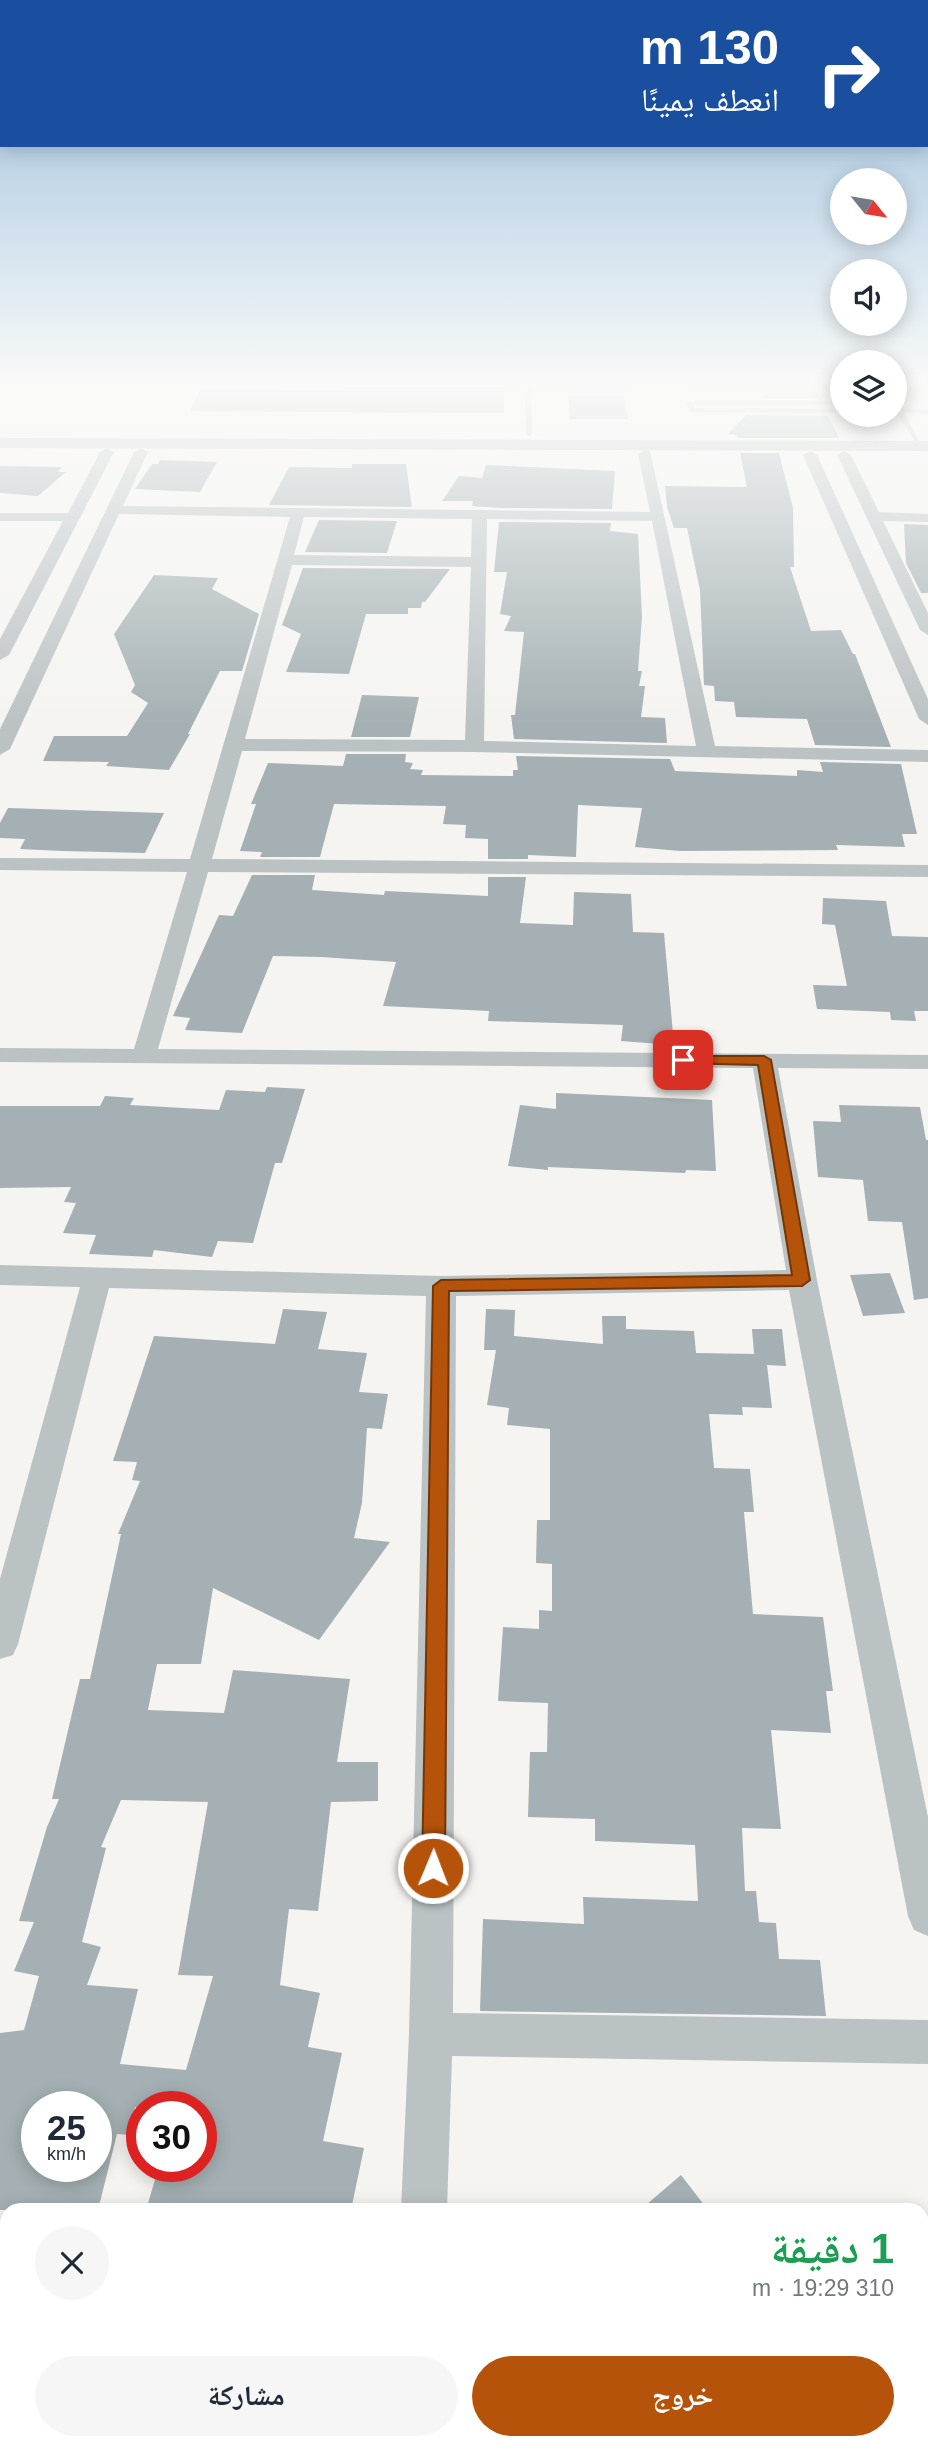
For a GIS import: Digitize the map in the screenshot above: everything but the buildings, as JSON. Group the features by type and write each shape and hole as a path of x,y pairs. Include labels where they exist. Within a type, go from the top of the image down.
{"street":[{"path":"0,655 83,496"},
{"path":"0,749 120,496"},
{"path":"654,496 707,752"},
{"path":"828,496 928,719"},
{"path":"864,496 928,630"},
{"path":"113,510 658,517"},
{"path":"144,1056 298,513"},
{"path":"474,746 480,515"},
{"path":"874,516 928,518"},
{"path":"0,517 72,517"},
{"path":"285,560 479,562"},
{"path":"234,745 474,746 928,756"},
{"path":"0,864 928,871"},
{"path":"0,1055 928,1062"},
{"path":"764,1060 802,1280 928,1916"},
{"path":"0,1275 441,1286 802,1280"},
{"path":"0,1644 97,1278"},
{"path":"424,2203 431,2034 441,1286"},
{"path":"431,2034 928,2042"}],"route":[{"path":"433,1868 441,1286 802,1280 764,1060 683,1060"}]}
